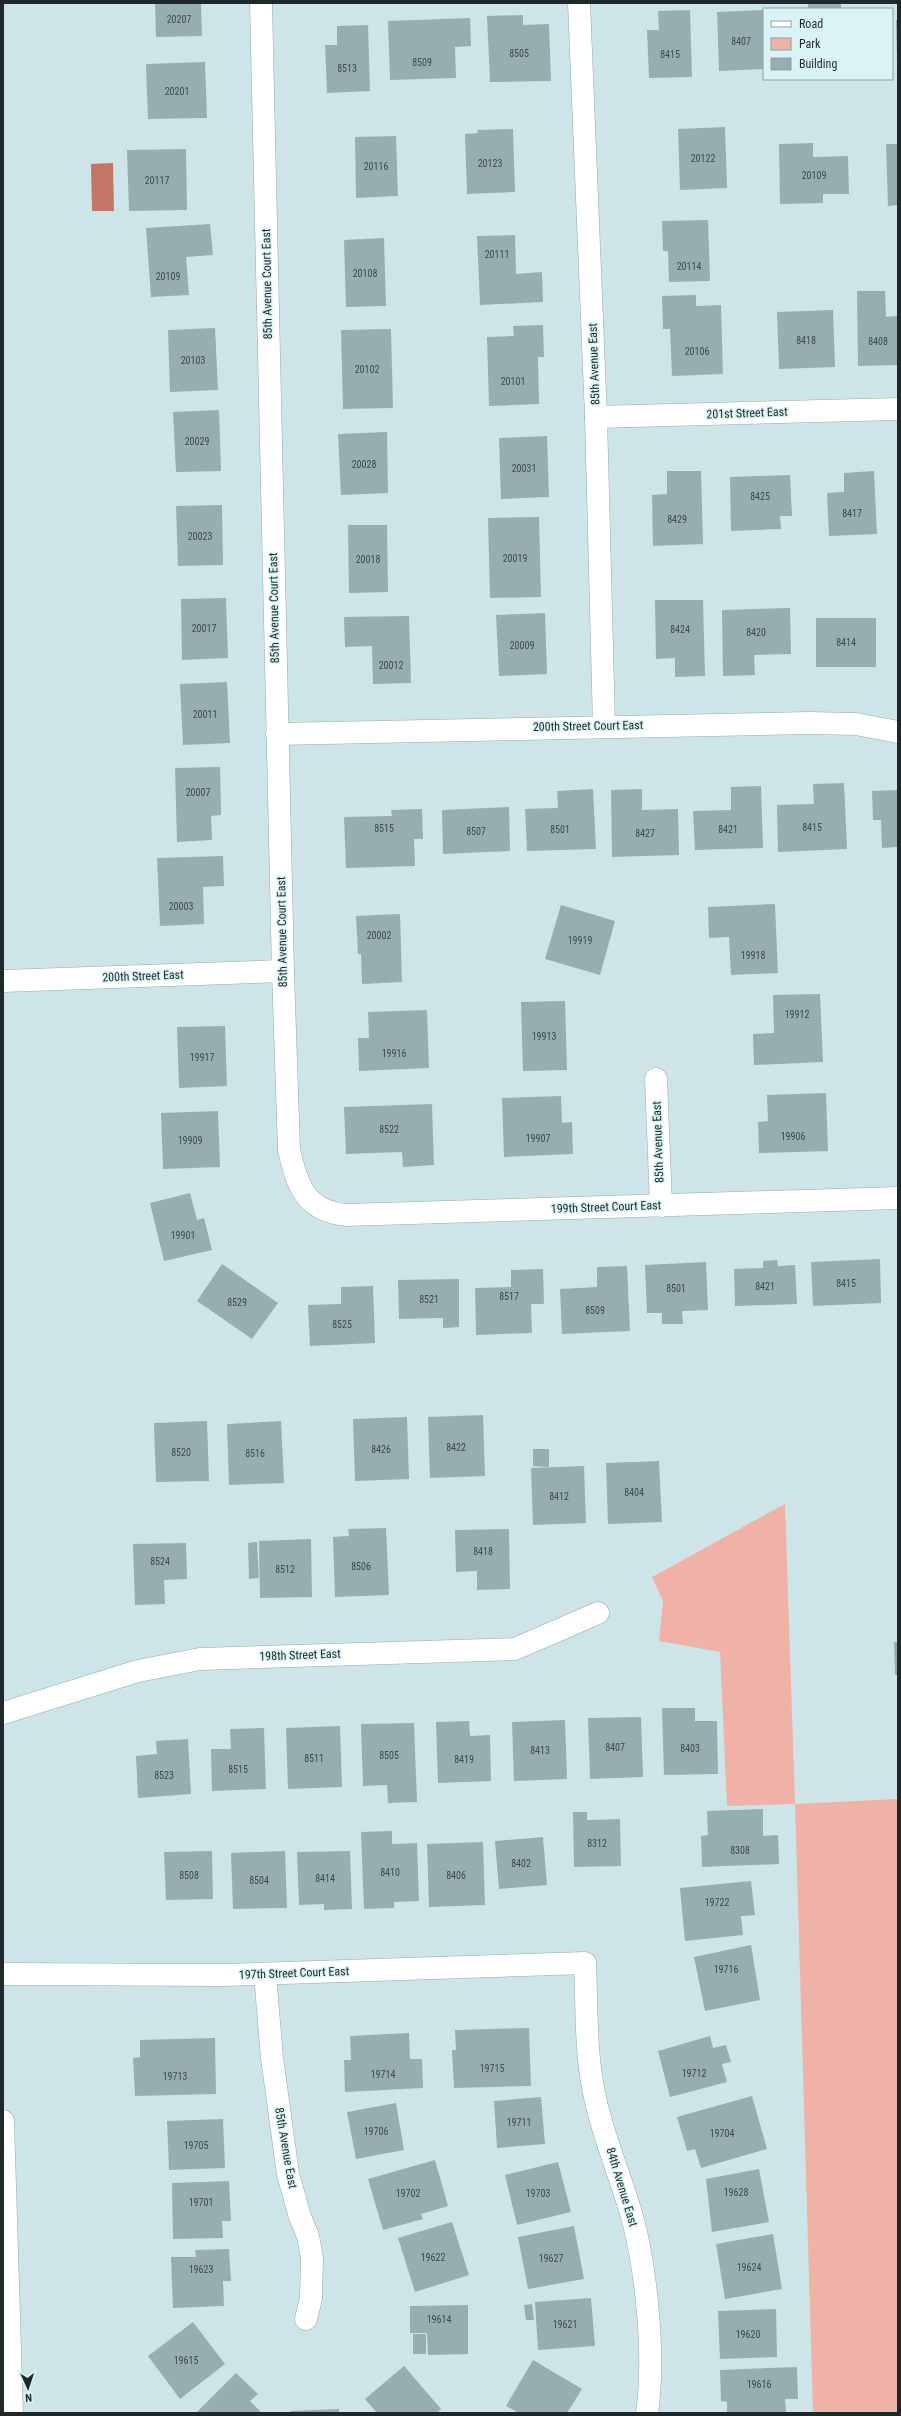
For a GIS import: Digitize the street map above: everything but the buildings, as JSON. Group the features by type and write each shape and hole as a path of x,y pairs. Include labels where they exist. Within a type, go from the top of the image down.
{"street":[{"name":"85th Avenue Court East","path":"261,3 277,734 289,1150 302,1191 315,1206"},
{"name":"85th Avenue East","path":"579,3 596,417 604,725"},
{"name":"201st Street East","path":"596,417 898,409"},
{"name":"200th Street Court East","path":"277,734 604,725 809,723 856,724 898,732"},
{"name":"200th Street East","path":"3,981 283,971"},
{"name":"85th Avenue East","path":"656,1079 661,1206"},
{"name":"199th Street Court East","path":"315,1206 330,1213 346,1215 898,1198"},
{"name":"198th Street East","path":"3,1713 138,1671 200,1659 515,1649 598,1613"},
{"name":"197th Street Court East","path":"3,1974 265,1974 585,1963"},
{"name":"84th Avenue East","path":"585,1963 590,2066 595,2101 640,2249 648,2308 650,2396 647,2413"},
{"name":"85th Avenue East","path":"265,1974 272,2058 288,2174 300,2217 308,2236 312,2258 311,2298 306,2319"},
{"path":"3,2121 12,2413"}],"green space":[{"path":"785,1504 795,1804 727,1806 720,1652 659,1641 663,1601 652,1577"},
{"path":"898,1799 898,2413 813,2413 795,1804"}],"shaded area":[{"path":"113,163 114,211 92,211 91,164"}]}
